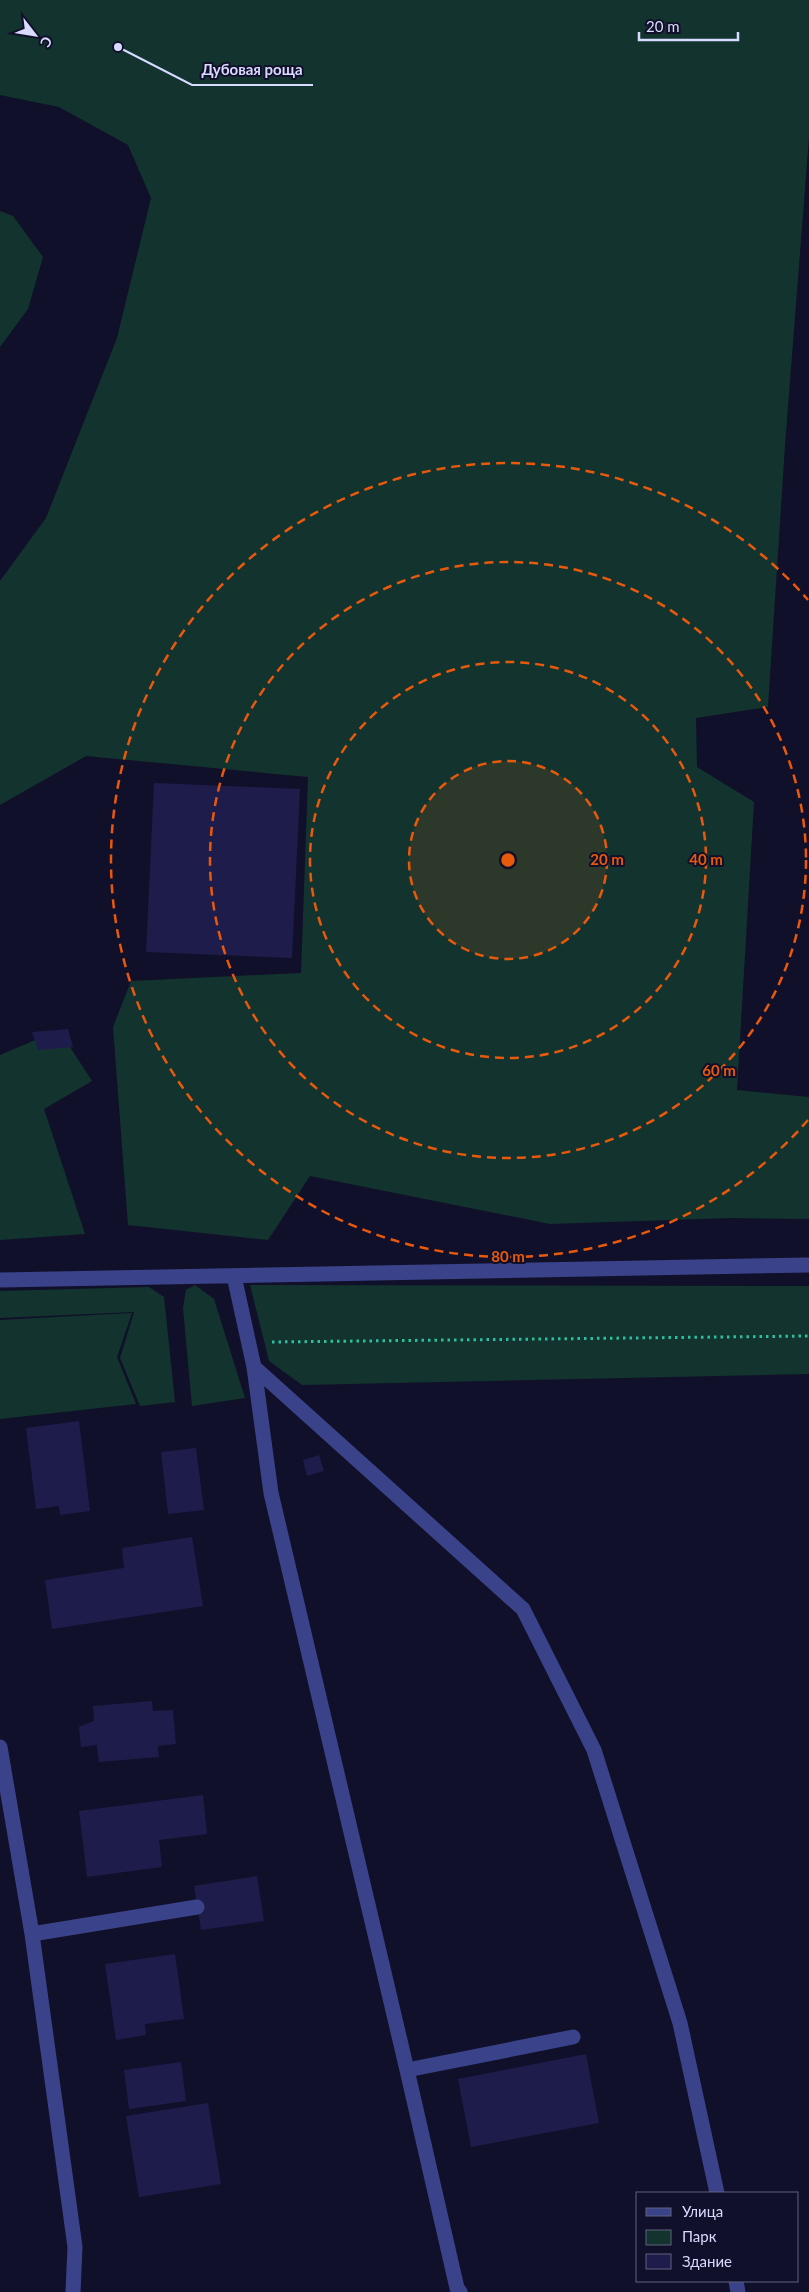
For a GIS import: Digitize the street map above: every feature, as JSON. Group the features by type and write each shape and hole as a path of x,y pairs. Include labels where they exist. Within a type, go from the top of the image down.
{"street":[{"path":"0,1280 809,1265"},
{"path":"234,1276 254,1367 271,1493 408,2070 454,2291"},
{"path":"254,1367 523,1609 594,1750 680,2023 717,2192"},
{"path":"0,1747 32,1934 75,2247 73,2292"},
{"path":"32,1934 197,1907"},
{"path":"408,2070 572,2037"}],"path":[{"path":"248,1342 809,1336"}],"green space":[{"path":"0,0 809,0 809,137 785,445 768,707 696,718 697,767 754,802 737,1090 809,1097 809,1219 731,1218 550,1224 310,1176 268,1240 128,1225 113,1027 131,981 301,973 308,777 86,756 0,805 0,581 46,518 117,338 151,198 128,145 59,107 0,95"},
{"path":"0,211 13,216 43,257 28,309 0,347"},
{"path":"59,1030 92,1081 44,1109 85,1234 0,1240 0,1055"},
{"path":"195,1285 214,1299 245,1398 192,1406 183,1308 186,1290"},
{"path":"250,1285 809,1286 809,1374 302,1385 269,1361"},
{"path":"149,1287 164,1297 175,1402 140,1406 120,1358 134,1312 0,1318 0,1291"},
{"path":"132,1313 117,1357 136,1404 0,1419 0,1320"}],"building":[{"path":"154,783 300,789 292,958 146,952"},
{"path":"68,1029 73,1047 38,1050 32,1032"},
{"path":"79,1421 90,1511 60,1515 59,1506 36,1509 26,1428"},
{"path":"196,1448 204,1510 168,1514 161,1452"},
{"path":"319,1455 324,1471 307,1476 303,1460"},
{"path":"192,1537 203,1606 52,1629 45,1580 124,1568 122,1548"},
{"path":"152,1701 153,1711 173,1710 176,1744 158,1746 159,1757 99,1762 97,1745 81,1747 79,1727 94,1721 93,1706"},
{"path":"203,1795 207,1834 159,1840 162,1867 87,1877 79,1811"},
{"path":"257,1876 264,1921 201,1930 194,1886"},
{"path":"175,1954 184,2019 145,2024 146,2035 116,2040 105,1964"},
{"path":"586,2054 599,2123 471,2147 458,2079"},
{"path":"181,2062 186,2101 129,2109 124,2070"},
{"path":"208,2103 221,2184 139,2197 126,2116"}],"place":[{"name":"Дубовая роща","path":"118,47"}]}
